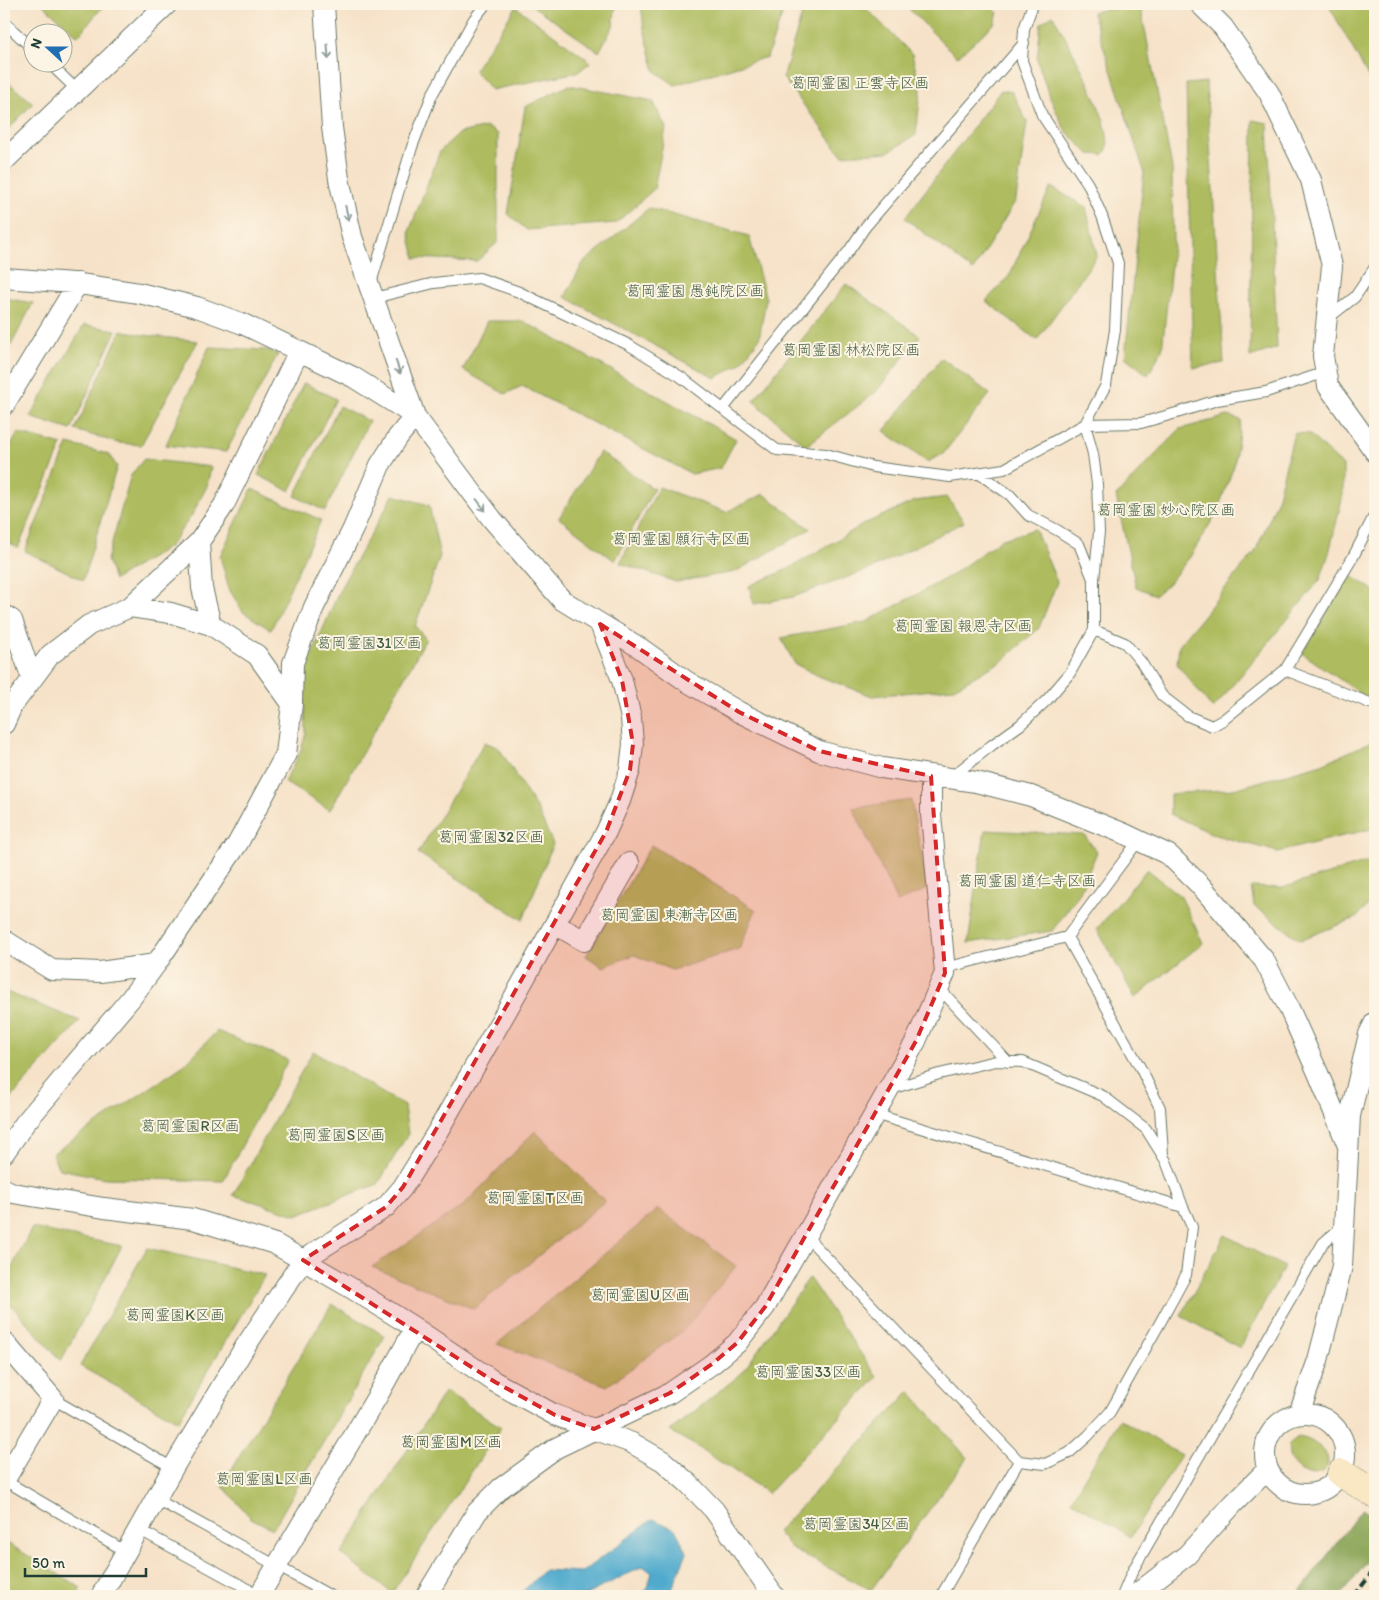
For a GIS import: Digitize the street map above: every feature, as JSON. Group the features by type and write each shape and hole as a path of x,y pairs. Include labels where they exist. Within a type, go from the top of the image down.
{"street":[{"path":"4,161 167,4"},
{"path":"324,4 332,127 339,179 352,237 415,416 492,520 562,600 640,648 686,681 739,712 819,751 882,768 976,782 1031,796 1139,840 1170,855 1201,886 1264,960 1318,1073 1348,1146"},
{"path":"1200,4 1223,26 1269,93 1311,180 1332,266 1323,356 1328,386 1375,452"},
{"path":"4,278 78,284 139,293 197,307 243,324 353,377 415,416"},
{"path":"4,405 78,284"},
{"path":"4,724 12,706 50,655 89,625 130,607 199,542 224,504 299,351"},
{"path":"4,1153 25,1122 131,998 238,842 286,754 292,704 293,663 314,607 353,529 380,465 415,416"},
{"path":"199,542 202,588 211,625"},
{"path":"130,607 170,613 211,625 257,655 292,704"},
{"path":"4,615 12,620 32,679"},
{"path":"101,1596 173,1468 243,1350 303,1260 386,1207 403,1186 439,1129 606,832 620,801 630,770 633,744 631,718 622,680 600,624"},
{"path":"426,1596 477,1512 501,1488 556,1448 670,1393 712,1364 737,1343 765,1307 916,1041 945,974 931,814 940,777"},
{"path":"555,924 584,941 629,863"},
{"path":"4,940 52,970 100,972 156,964"},
{"path":"1299,1414 1318,1360 1342,1266 1350,1116 1369,1034 1375,1022"},
{"path":"4,1189 104,1208 193,1219 275,1244 415,1328 495,1382 555,1415 632,1443 663,1461 714,1510 774,1596"},
{"path":"260,1596 378,1395 415,1328"},
{"path":"4,1342 53,1399 4,1480"},
{"path":"1299,1414 1318,1416 1335,1427 1342,1438 1346,1451 1341,1473 1330,1486 1319,1492 1307,1495 1294,1494 1283,1489 1274,1481 1267,1470 1264,1458 1269,1434 1287,1418 1299,1414"},
{"path":"1134,1596 1187,1555 1267,1470"},
{"path":"1341,1473 1373,1492"}],"lane":[{"path":"486,4 474,19 432,95 412,147 372,292 479,278 519,292 629,345 681,377 777,450 826,454 873,467 950,476 1004,469 1085,424 1140,423 1217,400 1266,392 1326,372"},
{"path":"940,777 1020,725 1047,700 1070,673 1094,630 1094,580 1099,532 1097,484 1093,454 1085,424 1106,385 1114,330 1118,264 1102,216 1088,184 1042,115 1022,61 1024,29 1033,4"},
{"path":"4,22 22,39"},
{"path":"724,409 848,252 866,226 1024,43"},
{"path":"58,72 78,91"},
{"path":"1326,320 1355,297 1375,267"},
{"path":"978,473 1010,495 1028,515 1057,530 1078,544 1094,580"},
{"path":"1094,630 1125,642 1141,662 1162,696 1188,716 1212,726 1223,720 1285,670 1353,557 1375,514"},
{"path":"1285,670 1375,705"},
{"path":"945,968 1067,937 1139,840"},
{"path":"1067,937 1141,1069 1160,1108 1164,1156"},
{"path":"939,988 1008,1062"},
{"path":"806,1236 1019,1462 1044,1464 1069,1453 1088,1436 1110,1412 1161,1322 1186,1275 1192,1227 1164,1156 1146,1129 1103,1096 1023,1062 996,1061 938,1074 888,1090"},
{"path":"874,1114 1183,1207"},
{"path":"1122,1596 1133,1570 1323,1243 1344,1225"},
{"path":"53,1399 173,1468"},
{"path":"941,1596 1019,1462"},
{"path":"4,1480 126,1551"},
{"path":"156,1499 331,1596"},
{"path":"138,1529 260,1596"}],"highlighted area":[{"path":"600,624 739,712 819,751 931,776 945,973 916,1041 765,1307 737,1343 712,1364 670,1393 594,1429 555,1415 495,1382 303,1260 386,1207 403,1187 606,832 630,770 633,744 622,680"}],"green space":[{"path":"42,4 105,4 78,36 72,31 72,22 62,22"},
{"path":"530,4 616,4 613,26 599,52"},
{"path":"641,4 786,4 767,57 675,85 655,71 644,29"},
{"name":"葛岡霊園 正雲寺区画","path":"805,4 862,4 912,54 921,90 916,135 888,152 842,155 783,78"},
{"name":"葛岡霊園 正雲寺区画","path":"904,4 989,4 998,13 994,24 957,57"},
{"path":"1140,4 1172,168 1173,246 1162,350 1148,375 1125,357 1144,171 1092,12"},
{"path":"1328,4 1375,4 1375,82 1373,85"},
{"path":"516,7 591,62 578,72 491,90 474,70"},
{"path":"1053,15 1097,102 1107,137 1107,149 1103,155 1089,154 1065,130 1049,96 1037,59 1041,23"},
{"path":"4,79 33,103 4,134"},
{"path":"1206,82 1224,363 1193,368 1186,84"},
{"path":"569,85 653,101 666,128 654,189 616,223 527,230 508,214 525,107"},
{"path":"1001,90 1012,92 1027,122 1016,200 973,271 905,218"},
{"path":"1253,120 1268,123 1277,348 1250,357"},
{"path":"487,127 498,134 498,242 477,261 415,258 409,232 440,151 459,133"},
{"path":"1051,187 1086,207 1097,256 1037,340 986,301 1009,276"},
{"name":"葛岡霊園 愚鈍院区画","path":"649,208 749,236 766,299 759,339 740,364 715,378 565,297 583,263"},
{"name":"葛岡霊園 林松院区画","path":"846,284 920,336 876,392 806,446 753,401"},
{"path":"4,298 33,303 4,359"},
{"path":"487,321 523,321 736,439 721,468 692,474 522,386 505,394 463,370"},
{"path":"84,325 116,330 71,430 30,417"},
{"path":"121,330 143,335 198,341 141,445 118,443 75,430"},
{"path":"209,347 267,350 278,354 226,452 166,445"},
{"name":"葛岡霊園 林松院区画","path":"942,358 990,394 943,454 927,462 884,431"},
{"path":"304,383 336,399 290,491 258,475"},
{"path":"339,406 369,421 325,511 295,496"},
{"name":"葛岡霊園 妙心院区画","path":"1228,416 1241,420 1234,466 1216,514 1190,557 1168,584 1155,595 1136,587 1116,496 1180,429"},
{"path":"18,433 62,445 18,548 4,539 4,458"},
{"name":"葛岡霊園 妙心院区画","path":"1294,433 1309,434 1343,466 1343,495 1329,553 1320,580 1213,709 1177,664 1179,645 1255,552 1276,504"},
{"path":"68,444 108,454 117,466 83,580 25,551"},
{"path":"600,452 654,489 615,561 559,518"},
{"path":"144,459 211,467 207,486 192,515 169,547 114,580 107,560 131,475"},
{"name":"葛岡霊園 願行寺区画","path":"659,487 726,512 764,494 810,529 735,572 676,582 620,563"},
{"path":"252,489 321,520 271,630 243,612 229,589 220,556"},
{"name":"葛岡霊園31区画","path":"393,495 429,505 440,556 415,626 426,639 330,810 284,782 300,753 306,733 304,691 306,668 341,587"},
{"path":"947,497 964,522 873,568 793,597 754,604 749,586 790,568 864,524 915,501"},
{"name":"葛岡霊園 報恩寺区画","path":"1035,529 1057,582 1039,628 1002,661 954,688 872,696 821,677 795,664 781,638 866,622 952,575 1000,540"},
{"path":"1350,575 1375,591 1375,697 1368,699 1302,653"},
{"path":"1375,740 1375,828 1278,852 1215,835 1170,814 1170,794 1234,789 1322,764"},
{"name":"葛岡霊園32区画","path":"485,742 499,748 538,811 553,844 523,920 418,853"},
{"name":"葛岡霊園 道仁寺区画","path":"911,800 928,889 897,902 853,808"},
{"name":"葛岡霊園 道仁寺区画","path":"985,830 1084,835 1097,852 1079,894 1052,931 968,943"},
{"name":"葛岡霊園 東漸寺区画","path":"651,845 756,910 739,949 672,970 634,955 603,967 586,956"},
{"path":"1371,861 1375,875 1375,899 1356,918 1300,940 1254,906 1251,887 1282,888"},
{"name":"葛岡霊園 道仁寺区画","path":"1147,869 1181,897 1203,943 1135,998 1097,929"},
{"path":"4,991 80,1021 4,1106"},
{"name":"葛岡霊園R区画","path":"217,1031 288,1060 223,1181 105,1178 59,1169 52,1154 184,1065"},
{"name":"葛岡霊園S区画","path":"313,1051 404,1106 408,1134 378,1184 296,1215 233,1195"},
{"name":"葛岡霊園T区画","path":"535,1131 605,1201 474,1309 372,1267 464,1205"},
{"name":"葛岡霊園U区画","path":"658,1209 736,1266 684,1330 607,1386 497,1344"},
{"path":"32,1228 122,1246 61,1361 4,1297 4,1283"},
{"path":"1225,1235 1284,1267 1240,1348 1181,1316"},
{"name":"葛岡霊園K区画","path":"147,1248 265,1275 178,1421 80,1366"},
{"name":"葛岡霊園33区画","path":"809,1278 877,1377 768,1493 670,1431 742,1373"},
{"name":"葛岡霊園L区画","path":"332,1304 385,1336 273,1529 251,1518 222,1485"},
{"name":"葛岡霊園M区画","path":"445,1391 501,1427 392,1593 341,1554"},
{"name":"葛岡霊園34区画","path":"910,1391 967,1458 871,1590 792,1549 777,1532"},
{"path":"1120,1419 1181,1455 1131,1537 1071,1500"},
{"path":"1298,1437 1311,1441 1323,1451 1328,1461 1325,1470 1319,1474 1312,1475 1298,1469 1292,1462 1289,1454 1289,1444"},
{"path":"1362,1509 1375,1517 1375,1552 1340,1596 1297,1596"},
{"path":"4,1541 81,1588 76,1596 4,1596"}],"water":[{"path":"653,1519 675,1529 687,1552 669,1596 644,1596 652,1573 643,1566 584,1596 518,1596 544,1570 582,1572"}],"railway":[{"path":"1354,1596 1375,1569"}]}
